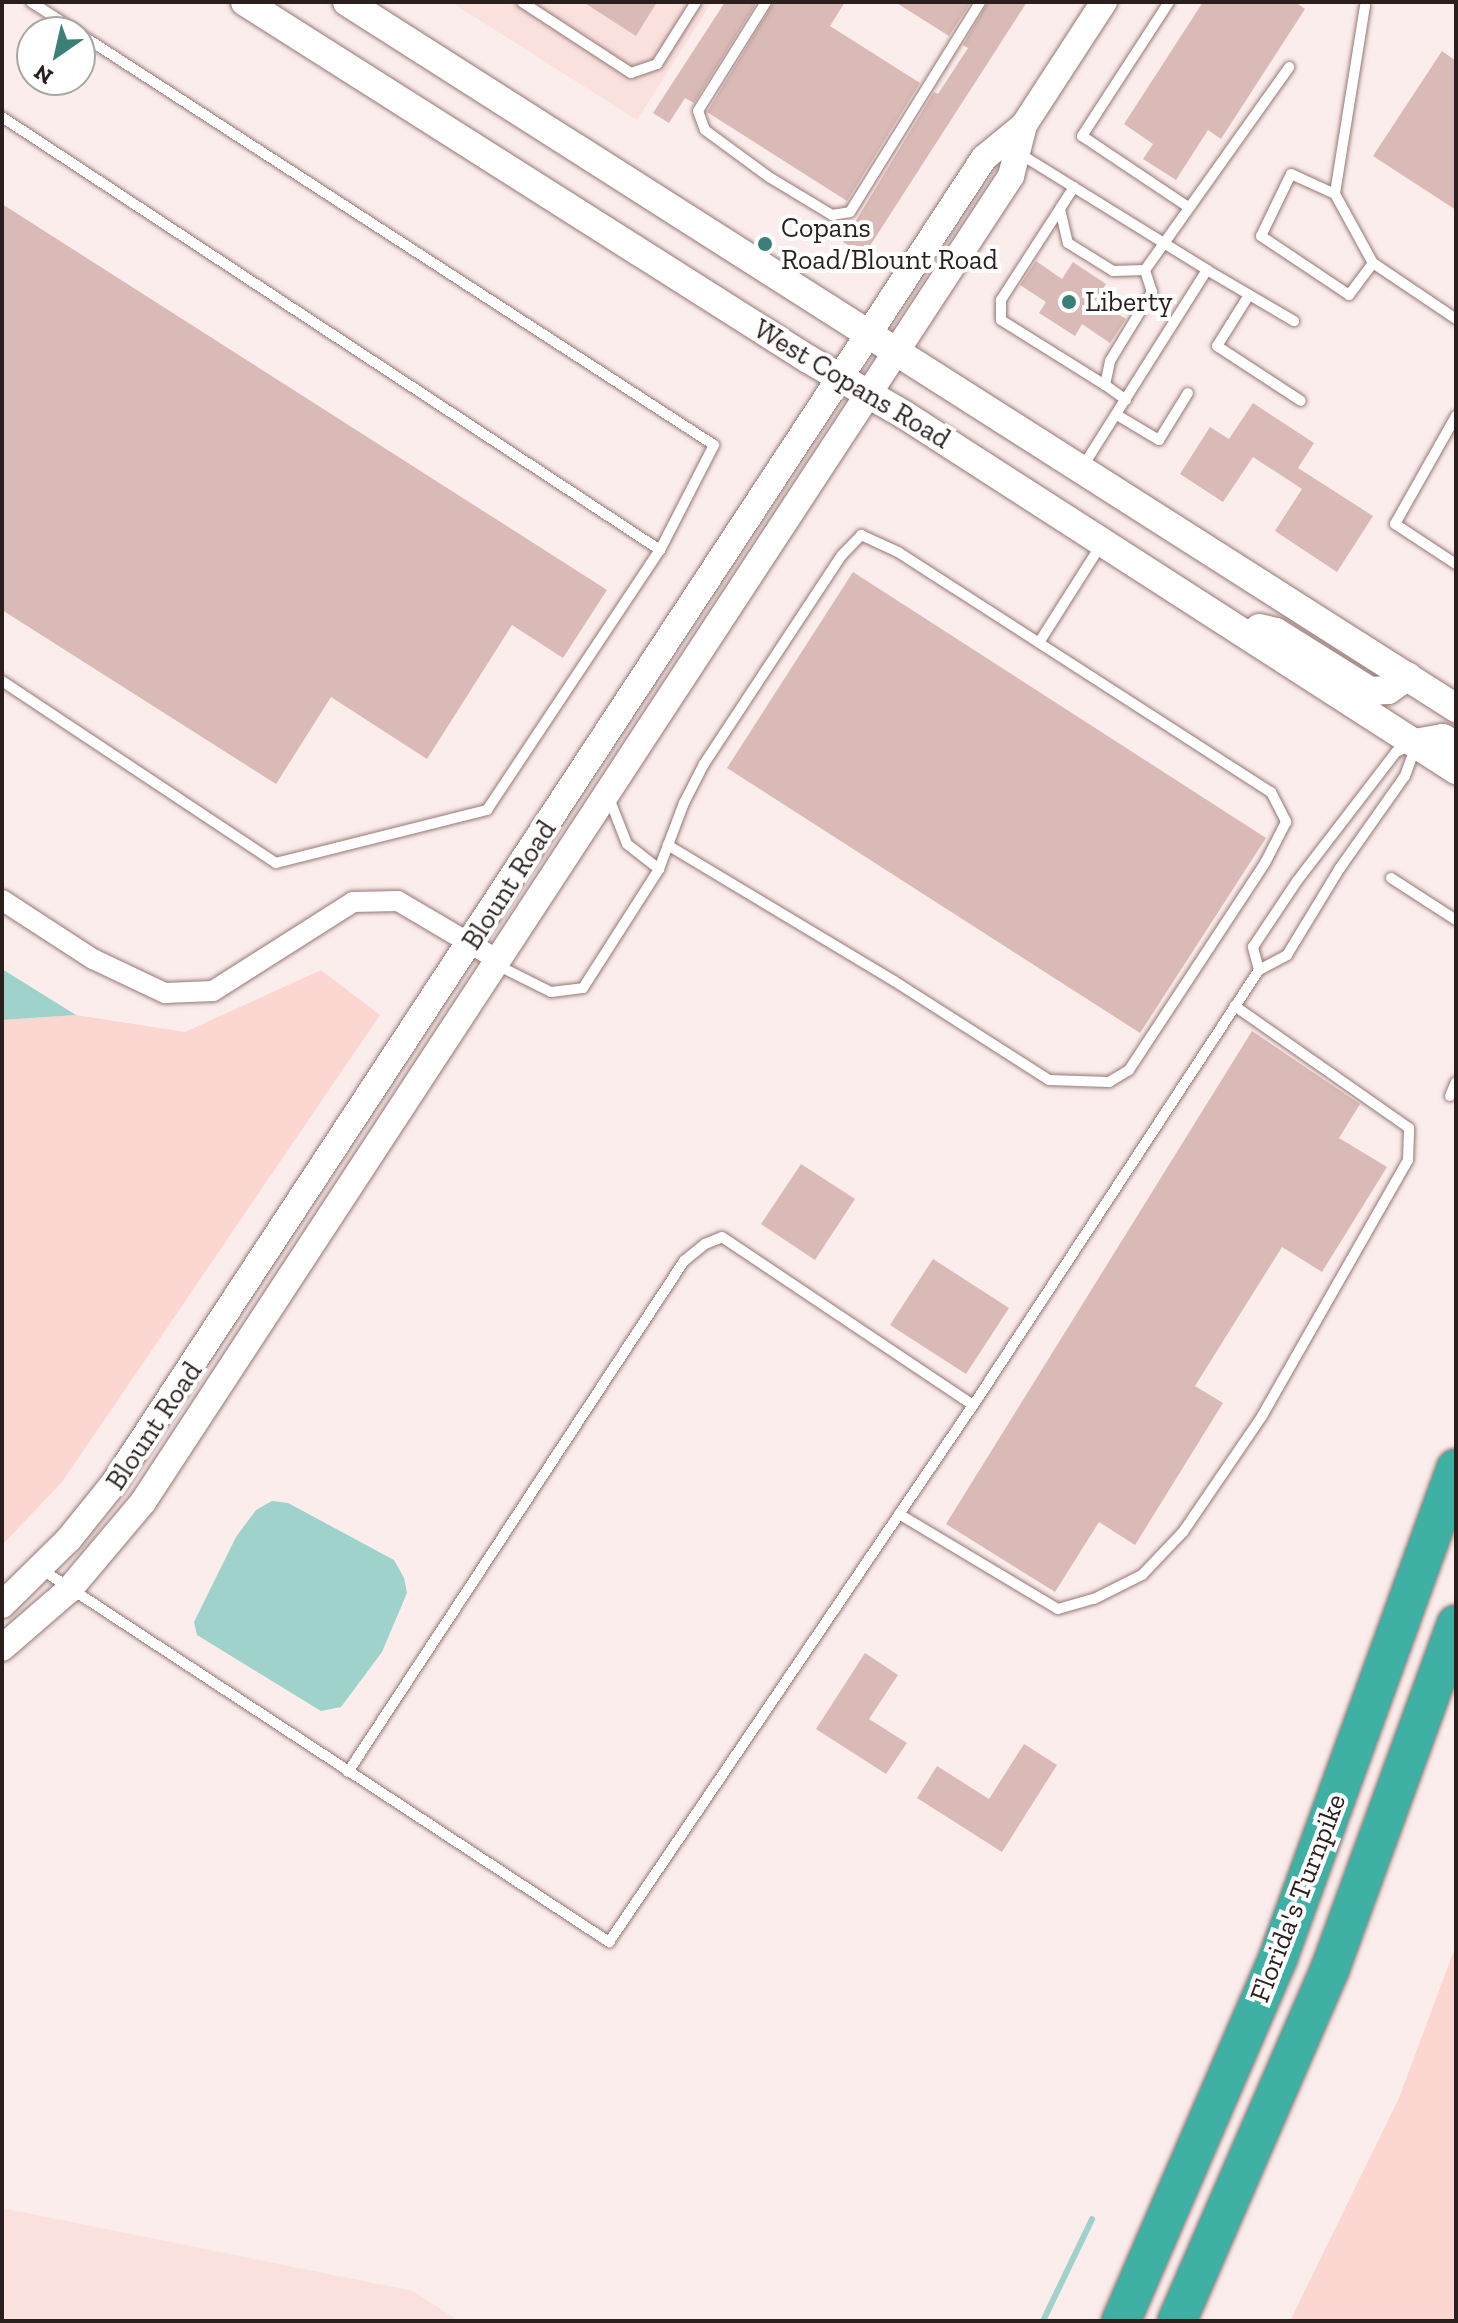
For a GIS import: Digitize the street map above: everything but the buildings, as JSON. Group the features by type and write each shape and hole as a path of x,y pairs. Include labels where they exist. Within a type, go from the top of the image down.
{"highway":[{"name":"Florida's Turnpike","path":"1121,2321 1278,1958 1456,1468"},
{"name":"Florida's Turnpike","path":"1177,2321 1330,1969 1456,1624"}],"main road":[{"name":"West Copans Road","path":"245,2 1103,542 1219,620 1456,770"},
{"name":"West Copans Road","path":"358,5 896,354 1456,708"},
{"path":"1219,620 1276,632 1370,691 1388,690 1408,676"},
{"path":"1415,743 1443,738 1456,745"}],"street":[{"name":"Blount Road","path":"2,1605 41,1569 114,1483 984,158 1024,125 1104,2"},
{"name":"Blount Road","path":"2,1648 69,1590 151,1490 1011,176 1024,125"},
{"path":"2,900 93,959 165,993 213,991 353,902 398,901 497,962"}],"lane":[{"path":"31,2 53,16"},
{"path":"522,2 631,73 657,64 696,2"},
{"path":"766,2 698,111 705,130 769,177 832,215 850,212 980,2"},
{"path":"1169,2 1082,136 1188,207"},
{"path":"1335,194 1365,6"},
{"path":"2,681 276,863 487,810 660,550 714,445 96,44"},
{"path":"1145,270 1289,67"},
{"path":"2,117 660,550"},
{"path":"1017,152 1294,321"},
{"path":"1373,263 1349,295 1261,236 1291,174 1335,194 1373,263 1456,319"},
{"path":"1074,187 1001,300 1001,320 1126,400"},
{"path":"1060,209 1068,243 1113,271 1145,270"},
{"path":"1105,385 1110,361 1152,292 1145,270"},
{"path":"1079,471 1207,270"},
{"path":"1249,295 1217,346 1301,401"},
{"path":"1117,415 1159,440 1188,393"},
{"path":"1456,416 1395,524 1456,564"},
{"path":"497,962 551,992 583,988 659,869 668,845 684,803 704,764 842,555 861,535 898,552 1040,641 1271,792 1286,822 1265,863 1129,1070 1109,1082 1049,1080 894,981 668,845"},
{"path":"1040,641 1103,542"},
{"path":"1259,970 1253,947 1297,881 1396,752 1415,743"},
{"path":"41,1569 609,1942 973,1405 1259,970 1287,955 1340,868 1405,776 1413,761 1415,743"},
{"path":"607,794 627,844 659,869"},
{"path":"1391,878 1456,920"},
{"path":"899,1514 1058,1609 1094,1599 1142,1575 1183,1532 1262,1416 1408,1160 1409,1128 1235,1006"},
{"path":"1450,1096 1456,1082"},
{"path":"348,1772 684,1261 705,1244 722,1237 973,1405"}],"shaded area":[{"path":"451,2 712,2 637,120"},
{"path":"321,970 380,1015 62,1482 2,1545 2,1020 76,1015 185,1032"},
{"path":"1456,1945 1456,2321 1290,2321 1399,2098"},
{"path":"2,2208 413,2291 459,2321 2,2321"}],"water":[{"path":"2,969 76,1015 2,1020"},
{"path":"272,1501 288,1503 394,1560 404,1578 407,1593 382,1652 341,1707 321,1711 197,1635 194,1622 236,1537 256,1510"}],"waterway":[{"path":"1043,2321 1092,2219"}],"place":[{"name":"Copans Road/Blount Road","path":"765,244"},
{"name":"Liberty","path":"1069,302"}]}
